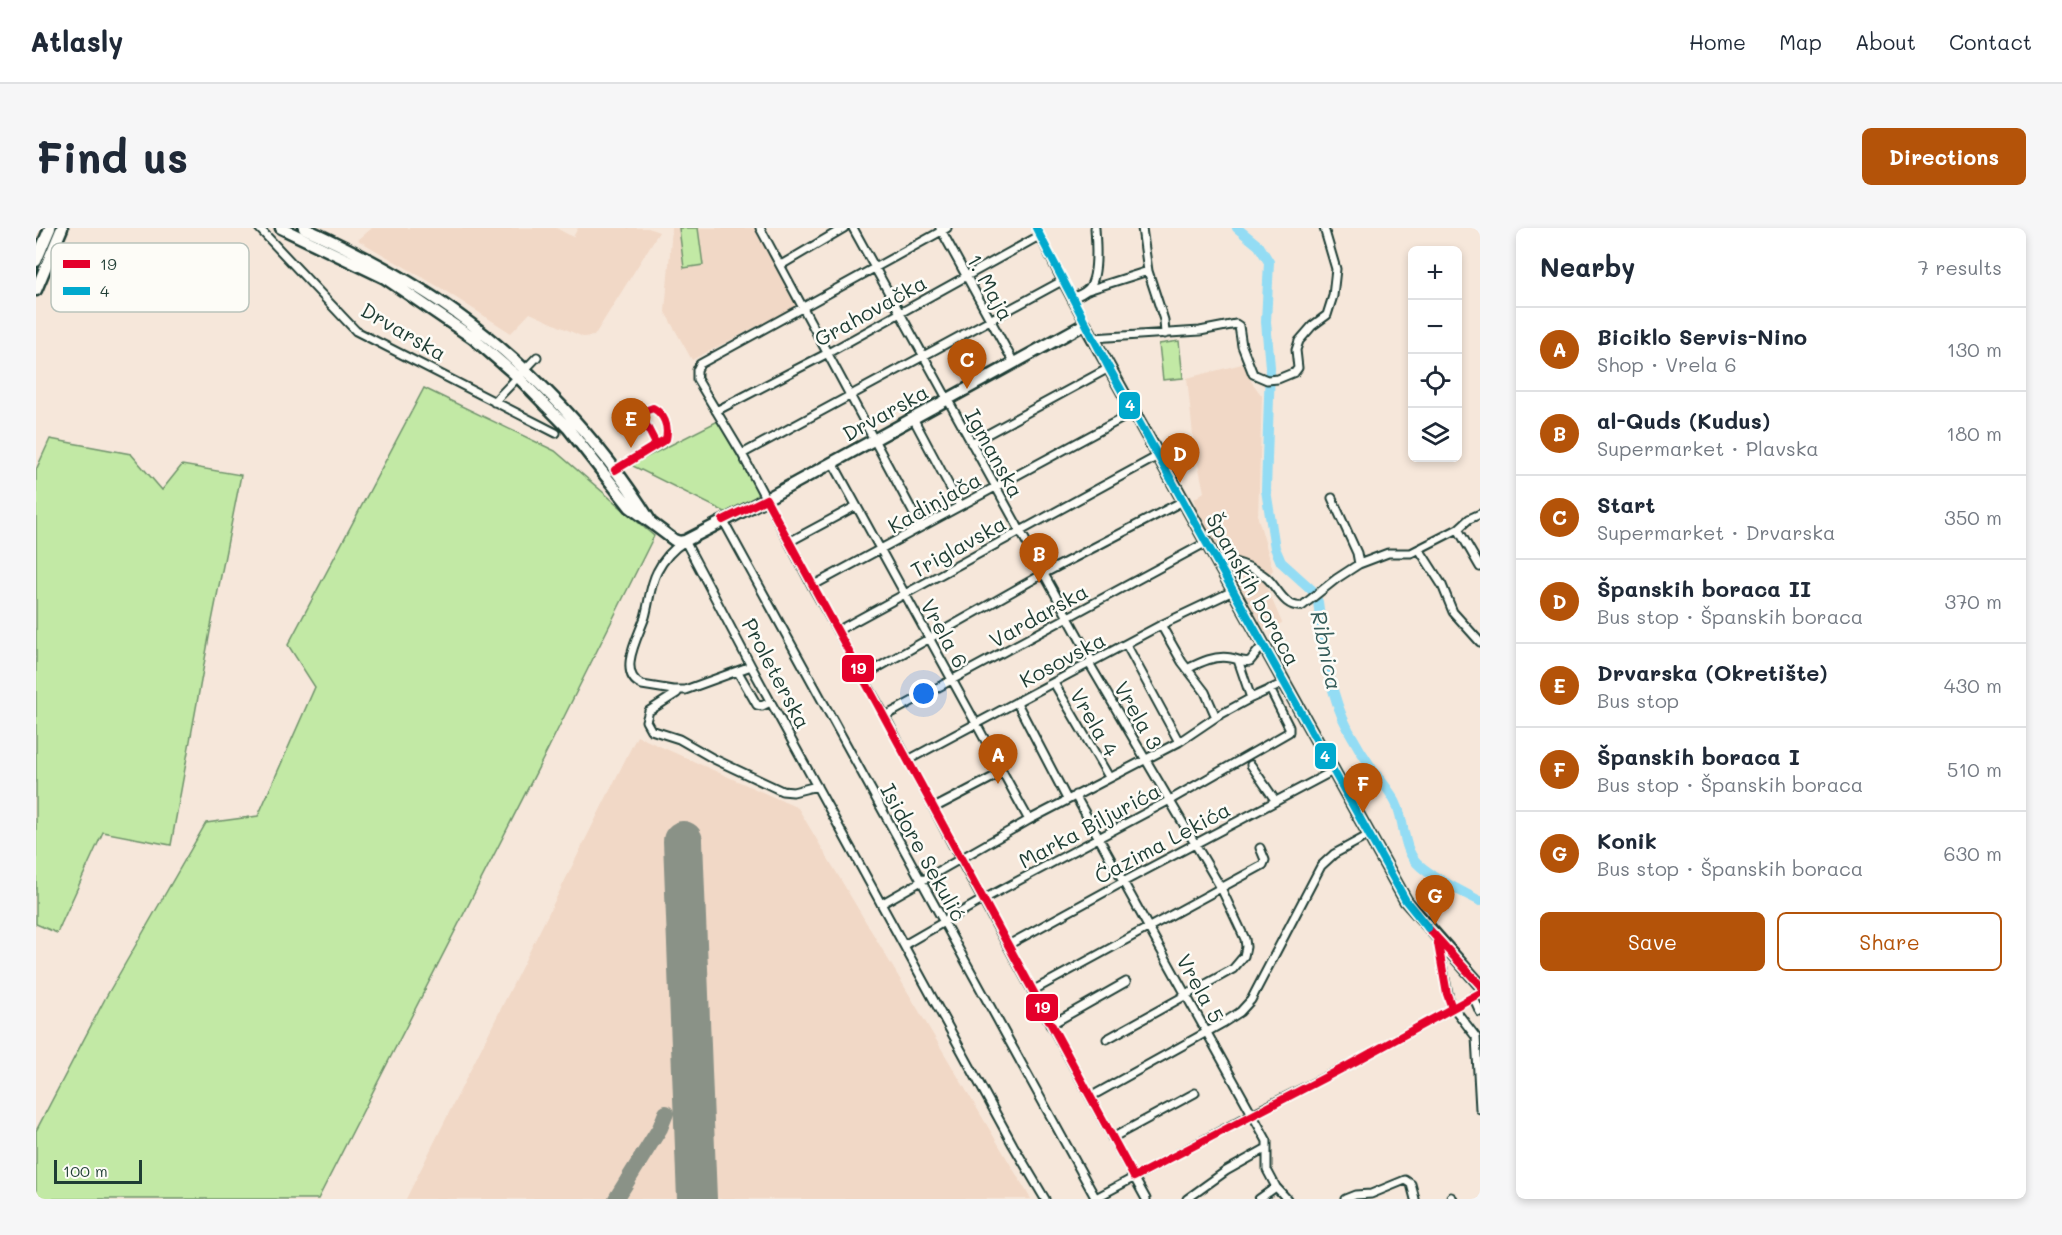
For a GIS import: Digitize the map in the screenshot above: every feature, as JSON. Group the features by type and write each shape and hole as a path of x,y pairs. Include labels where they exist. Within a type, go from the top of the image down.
{"main road":[{"path":"36,261 50,228"},
{"path":"56,243 62,228"},
{"path":"281,228 385,278 521,373"},
{"path":"304,228 358,253 457,313 574,422 636,499 652,524 674,540 685,541 766,499"},
{"path":"36,290 51,254"},
{"name":"Španskih boraca","path":"1085,324 1406,902 1480,985"},
{"name":"Drvarska","path":"766,499 1085,324"}],"street":[{"name":"Drvarska","path":"259,228 356,331 556,433"},
{"path":"760,228 921,527"},
{"path":"781,265 844,228"},
{"name":"Igmanska","path":"853,228 1090,662"},
{"path":"1088,290 1093,281 1097,244 1095,228"},
{"path":"1142,228 1148,271 1164,320 1165,334"},
{"path":"1093,338 1200,331 1236,324 1239,326 1242,346 1253,374 1267,380 1278,379 1297,371 1296,350 1299,341 1312,326 1327,315 1333,296 1336,269 1324,228"},
{"path":"943,229 700,364 697,375 701,387 742,454 1146,1199"},
{"name":"1. Maja","path":"943,229 1014,363"},
{"name":"Grahovačka","path":"716,411 828,353 966,276 1037,232"},
{"name":"Španskih boraca","path":"1037,232 1085,324"},
{"path":"1071,298 1088,290 1148,271"},
{"path":"742,454 1062,281"},
{"path":"494,402 537,357"},
{"path":"971,443 1109,368"},
{"name":"Kadinjača","path":"812,586 1134,412"},
{"path":"913,418 960,506"},
{"name":"Triglavska","path":"837,631 1158,456"},
{"name":"Vrela 6","path":"832,463 1029,820"},
{"path":"1332,498 1357,553 1359,564"},
{"path":"863,676 1043,574 1183,501"},
{"path":"789,542 856,506"},
{"path":"1214,559 1231,561 1260,573 1282,597 1294,606 1302,606 1359,564 1388,553 1408,553 1419,549 1458,529 1469,519 1480,514"},
{"name":"Isidore Sekulić","path":"723,520 1095,1199"},
{"path":"1458,529 1480,567"},
{"path":"679,690 652,688 638,684 630,663 657,572 671,553 685,541"},
{"name":"Proleterska","path":"685,541 770,702 1045,1199"},
{"name":"Vardarska","path":"885,716 1207,542"},
{"path":"1419,549 1442,585 1453,612 1480,642"},
{"name":"Kosovska","path":"908,760 1161,625 1233,591"},
{"path":"1161,625 1187,669 1205,692 1216,717"},
{"path":"1126,644 1179,742"},
{"path":"1187,669 1210,659 1226,657 1250,661 1263,645"},
{"path":"1238,660 1251,698"},
{"name":"Vrela 3","path":"1090,662 1144,759 1221,888 1246,942 1244,956 1236,967 1186,995"},
{"path":"751,666 679,690 649,711 646,721 651,730 679,739 714,759 782,791 793,792 817,786"},
{"path":"738,672 757,705 762,706 770,702"},
{"name":"Vrela 4","path":"1054,683 1109,777"},
{"path":"881,904 1029,820 1179,742 1216,717 1284,683"},
{"name":"Marka Biljurića","path":"904,945 982,900 1100,839 1289,732 1289,727 1270,689"},
{"path":"1017,703 1067,800"},
{"path":"1251,765 1275,800"},
{"name":"Ćazima Lekića","path":"1008,945 1275,800 1333,771"},
{"path":"934,808 1003,772"},
{"name":"Vrela 5","path":"1075,795 1267,1141 1267,1170 1276,1187 1287,1199"},
{"path":"1090,1097 1234,1017 1251,1000 1321,866 1334,854 1369,835"},
{"path":"1032,991 1263,865 1265,860 1260,848"},
{"path":"1437,938 1447,994 1452,1008 1476,1037 1480,1109"},
{"path":"1050,1025 1126,982"},
{"path":"1095,1199 1252,1113 1349,1065 1476,994 1480,1012"},
{"path":"1107,1039 1186,995"},
{"path":"1112,1138 1196,1093"},
{"path":"1187,1199 1226,1171 1267,1149"},
{"path":"1345,1199 1355,1195 1363,1197 1405,1179 1411,1184 1415,1199"},
{"path":"1259,1199 1276,1187"}],"shaded area":[{"path":"372,228 556,228 573,237 578,228 648,228 659,232 594,336 583,337 530,313 511,333 439,287 358,240"},
{"path":"672,228 759,228 800,304 692,360 665,312"},
{"path":"1246,363 1251,381 1262,396 1258,518 1273,570 1264,581 1282,623 1259,632 1198,520 1194,499 1204,492 1194,445 1187,378"},
{"path":"637,736 798,808 1031,1199 406,1199"}],"green space":[{"path":"679,228 698,228 703,265 684,268"},
{"path":"1179,341 1183,378 1163,380 1159,344"},
{"path":"424,388 555,451 654,536 318,1199 36,1199 36,1131 106,997 206,823 258,816 315,687 288,645"},
{"path":"718,421 758,493 755,498 727,513 631,465"},
{"path":"50,439 131,454 162,490 182,465 241,475 171,845 103,832 57,933 36,924 36,470"}],"waterway":[{"name":"Ribnica","path":"1237,228 1259,246 1269,262 1266,322 1270,367 1266,490 1275,548 1281,562 1312,590 1318,602 1328,668 1336,700 1360,750 1396,803 1412,857 1430,874 1480,901"}],"taxiway":[{"path":"616,1199 660,1128 666,1113"}],"runway":[{"path":"683,841 697,1199"}],"transit line":[{"name":"4","path":"1036,228 1109,368 1406,901 1428,928"},
{"name":"19","path":"615,470 666,439 665,421 653,408 645,411 642,417 656,444"},
{"name":"19","path":"766,499 1134,1177"},
{"name":"19","path":"723,520 766,499"},
{"name":"19","path":"1428,928 1480,985"},
{"name":"19","path":"1437,938 1447,994 1452,1008"},
{"name":"19","path":"1134,1177 1349,1065 1480,993"}],"place":[{"name":"Start","path":"967,389"},
{"name":"Drvarska (Okretište)","path":"631,448"},
{"name":"Španskih boraca II","path":"1180,483"},
{"name":"al-Quds (Kudus)","path":"1039,583"},
{"name":"Biciklo Servis-Nino","path":"998,784"},
{"name":"Španskih boraca I","path":"1363,813"},
{"name":"Konik","path":"1435,925"}]}
